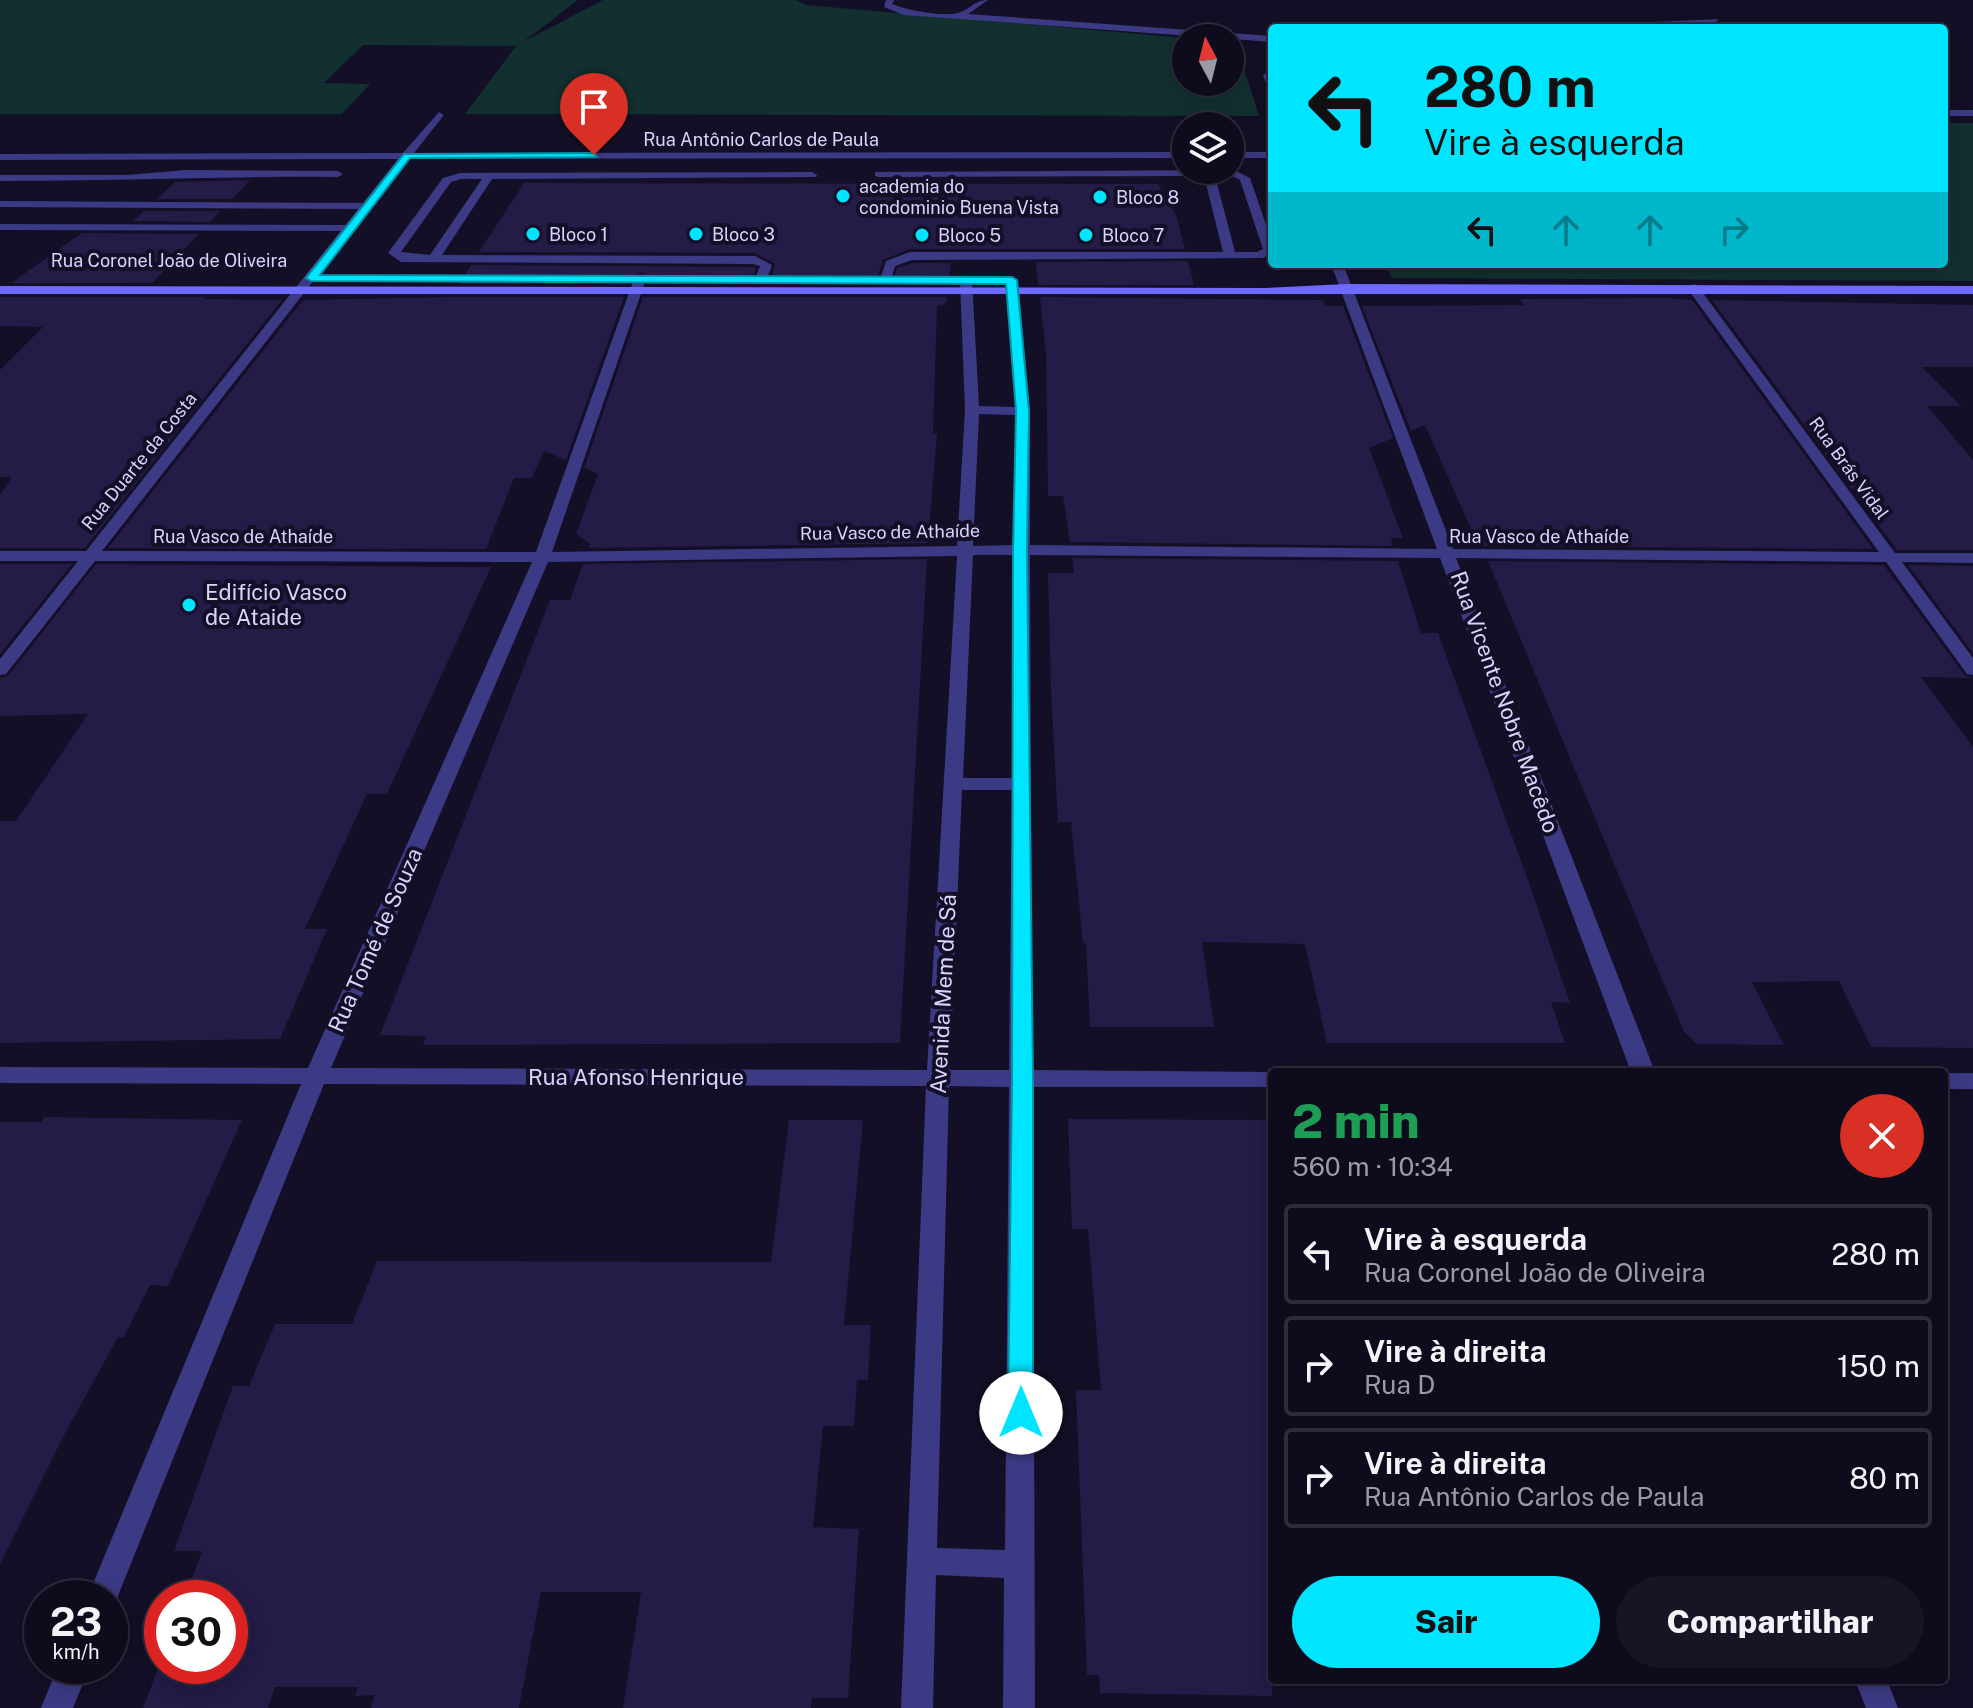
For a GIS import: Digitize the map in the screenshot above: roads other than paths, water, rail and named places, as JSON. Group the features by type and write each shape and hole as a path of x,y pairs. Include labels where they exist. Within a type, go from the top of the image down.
{"street":[{"path":"890,0 887,5 892,9 960,16 1268,39"},
{"path":"960,16 984,0"},
{"path":"1661,24 1715,21"},
{"path":"1948,113 1973,113"},
{"name":"Rua Duarte da Costa","path":"0,670 439,115"},
{"name":"Rua Antônio Carlos de Paula","path":"0,157 1172,155"},
{"path":"1244,155 1268,155"},
{"path":"0,178 127,178 174,173 338,174"},
{"path":"879,174 1172,174"},
{"path":"761,279 766,265 755,260 401,258 394,253 447,180 460,176 812,175"},
{"path":"434,258 489,176"},
{"path":"1244,178 1268,247"},
{"path":"1212,184 1230,256"},
{"path":"0,204 368,206"},
{"path":"0,227 350,228"},
{"path":"886,280 890,264 910,256 1259,256 1268,251"},
{"name":"Rua Vicente Nobre Macêdo","path":"1338,268 1450,555 1642,1068"},
{"name":"Rua Coronel João de Oliveira","path":"0,278 311,278 637,286 761,279 886,280 966,286"},
{"name":"Rua Coronel João de Oliveira","path":"0,290 301,291 637,286 1012,286 1265,292 1346,288 1973,290"},
{"name":"Rua Tomé de Souza","path":"109,1580 316,1076 542,557 637,286"},
{"name":"Avenida Mem de Sá","path":"917,1708 938,1078 972,410 966,286"},
{"path":"1012,286 1023,411 1020,550 1023,1079 1019,1708"},
{"name":"Rua Brás Vidal","path":"1693,288 1973,670"},
{"path":"972,410 1023,411"},
{"name":"Rua Vasco de Athaíde","path":"0,556 542,557 1020,550 1973,558"},
{"path":"954,784 1021,784"},
{"name":"Rua Afonso Henrique","path":"0,1075 1268,1079"},
{"path":"1948,1081 1973,1081"},
{"path":"923,1561 1019,1565"},
{"path":"57,1708 67,1684"},
{"path":"1873,1684 1882,1708"}],"place":[{"name":"academia do condominio Buena Vista","path":"843,196"},
{"name":"Bloco 8","path":"1100,197"},
{"name":"Bloco 1","path":"533,234"},
{"name":"Bloco 3","path":"696,234"},
{"name":"Bloco 5","path":"922,235"},
{"name":"Bloco 7","path":"1086,235"},
{"name":"Edifício Vasco de Ataide","path":"189,605"}]}
